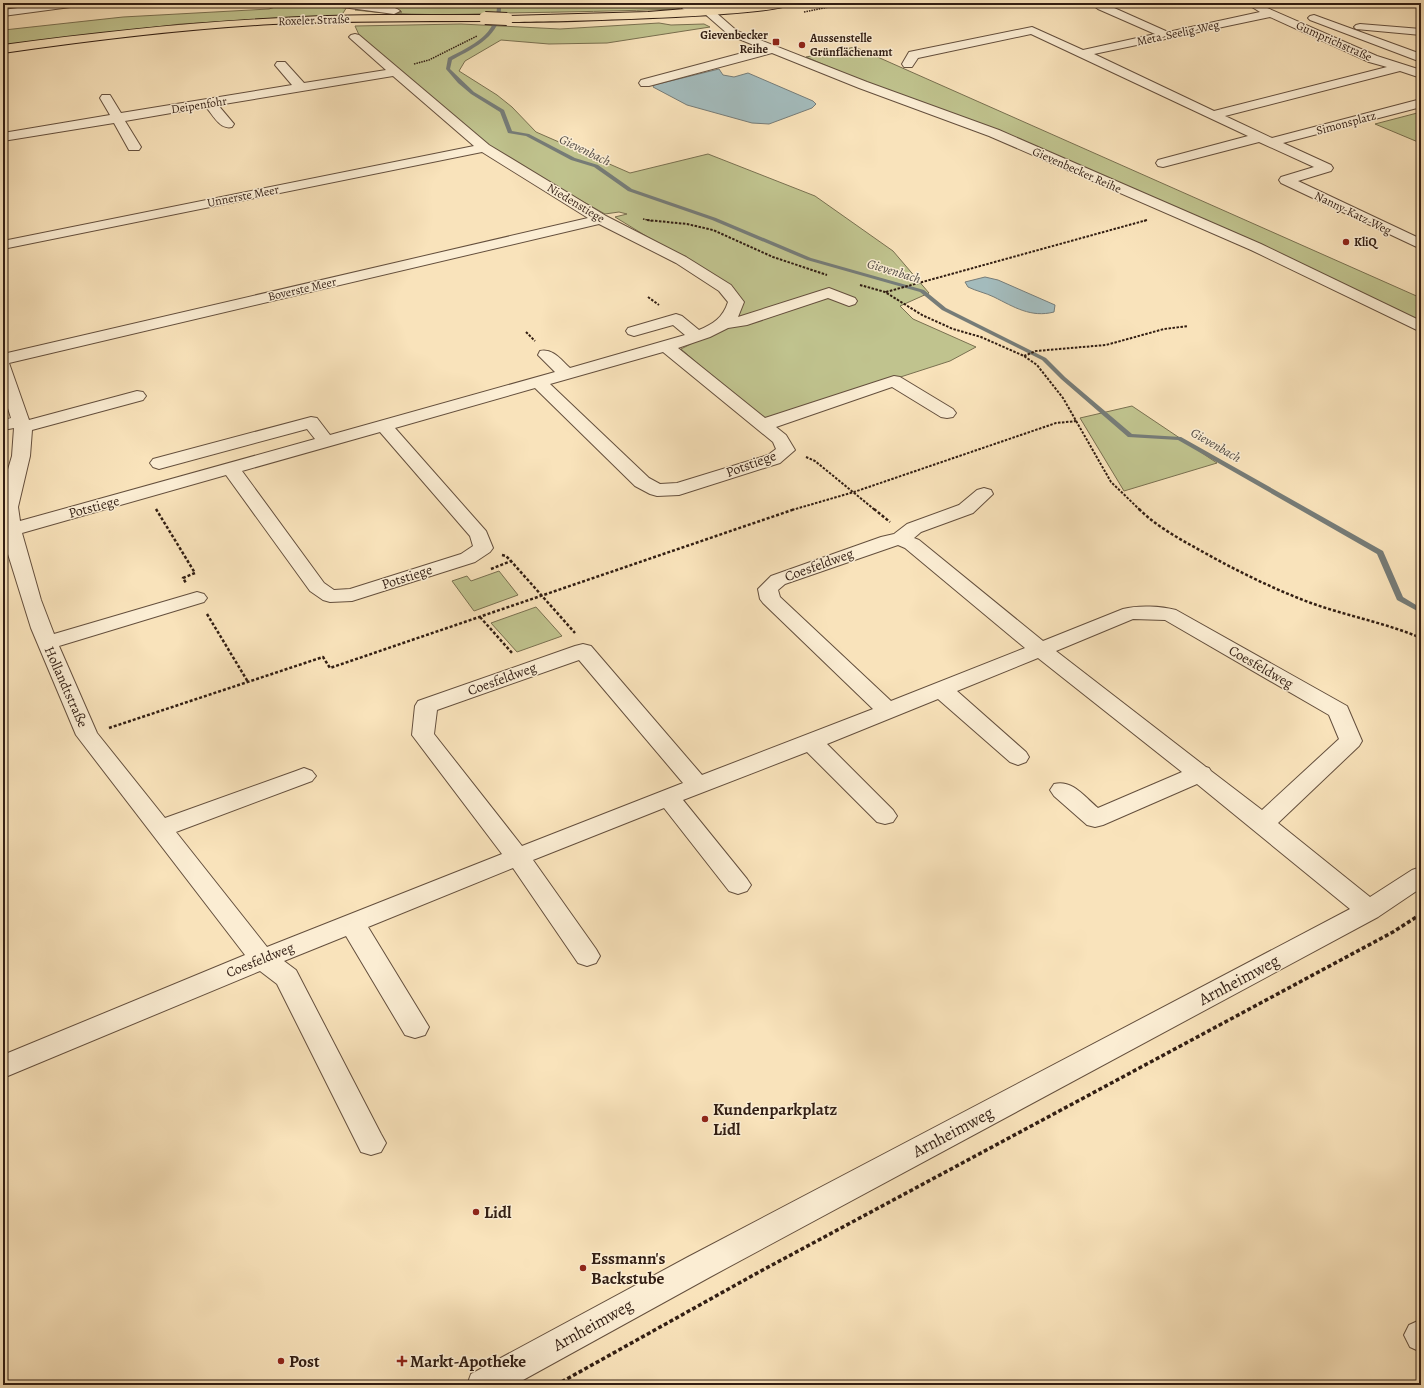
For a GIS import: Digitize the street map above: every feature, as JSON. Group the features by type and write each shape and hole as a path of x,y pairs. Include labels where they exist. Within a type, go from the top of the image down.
{"main road":[{"name":"Roxeler Straße","path":"3,49 133,32 274,21 395,18 588,18 703,13 788,3"}],"street":[{"path":"3,13 78,3"},
{"path":"335,3 394,11"},
{"path":"680,3 703,13"},
{"path":"1096,3 1166,35"},
{"name":"Gumprichstraße","path":"1248,3 1278,8 1373,59 1421,74"},
{"name":"Meta-Seelig-Weg","path":"1084,53 1278,8"},
{"name":"Gievenbecker Reihe","path":"703,13 733,33 896,98 994,133 1256,247 1421,326"},
{"path":"1304,14 1421,58"},
{"path":"1330,24 1421,32"},
{"path":"908,64 913,55 1032,30 1084,53 1266,140"},
{"name":"Niedenstiege","path":"355,37 484,148 601,219 681,260 725,288 736,302 733,312 724,323"},
{"path":"645,83 773,49"},
{"path":"732,59 738,64 735,73"},
{"path":"281,65 301,88"},
{"path":"1213,115 1399,68"},
{"name":"Deipenfohr","path":"3,137 301,88 392,70"},
{"path":"106,98 116,112 117,118 134,147"},
{"path":"209,103 227,124"},
{"name":"Simonsplatz","path":"1163,163 1421,103"},
{"name":"Nanny-Katz-Weg","path":"1266,140 1326,168 1286,180 1421,245"},
{"name":"Unnerste Meer","path":"3,245 484,148"},
{"name":"Boverste Meer","path":"3,359 601,219"},
{"path":"666,346 696,336 724,323 741,322 829,293 849,301"},
{"path":"634,331 676,319 696,336"},
{"name":"Potstiege","path":"7,531 666,346 780,439 786,450 774,458 679,489 657,490 642,482 538,382"},
{"path":"546,355 567,374"},
{"name":"Hollandtstraße","path":"3,366 22,424 21,456 8,507 7,531 47,643 88,735 262,959 286,976 371,1143"},
{"path":"763,425 894,381 947,413"},
{"path":"3,425 22,424 137,396"},
{"path":"159,463 311,422 327,442"},
{"path":"384,426 479,535 483,548"},
{"name":"Potstiege","path":"231,469 318,587 330,596 352,595 468,558 483,548"},
{"name":"Coesfeldweg","path":"887,710 770,599 768,588 778,580 888,541 900,539 914,528 966,509 984,494"},
{"path":"900,539 912,544 1041,650 1201,773 1369,910"},
{"path":"47,643 197,598"},
{"name":"Coesfeldweg","path":"3,1067 262,959 698,785 811,742 1130,613 1169,614 1339,711 1351,741 1263,823"},
{"name":"Coesfeldweg","path":"518,857 423,734 426,706 583,651 698,785"},
{"path":"941,689 1018,757"},
{"path":"811,742 885,816"},
{"path":"1062,790 1095,819 1201,773"},
{"path":"160,829 304,776"},
{"path":"668,797 738,885"},
{"path":"518,857 586,956"},
{"name":"Arnheimweg","path":"483,1385 699,1267 1369,910 1421,876"},
{"path":"352,923 415,1027"}],"path":[{"path":"392,70 429,60 477,36"},
{"path":"415,64 418,68"},
{"path":"885,292 1175,212"},
{"path":"641,218 653,221 687,224 713,230 773,257 828,275"},
{"path":"856,284 885,292 922,315 953,329 981,337 1025,356 1037,365 1063,398 1111,482 1146,516 1172,534 1231,568 1268,585 1312,603 1421,638"},
{"path":"1025,356 1036,351 1106,345 1164,329 1188,326"},
{"path":"88,735 323,657 330,668 807,505 854,492 1056,423 1077,421"},
{"path":"786,450 815,461 899,529 900,539"},
{"path":"483,548 506,556 577,635 570,637"},
{"path":"480,617 515,657"},
{"path":"556,1385 759,1272 1393,932 1421,914"}],"green space":[{"path":"288,3 323,3 347,7 341,16 295,17 181,24 3,45 3,30 123,17 269,9"},
{"path":"347,3 664,3 680,9 431,14 355,10 358,8 402,12"},
{"path":"659,23 671,25 704,24 710,27 607,43 549,44 501,40 465,61 459,71 497,95 512,107 536,132 630,173 708,154 815,196 893,251 929,293 900,306 913,319 976,347 950,361 764,421 681,349 728,325 741,301 659,244 615,217 627,214 619,212 605,214 532,173 478,138 360,37 355,26 461,24 560,29"},
{"path":"855,47 1421,298 1421,322 1377,300 806,57"},
{"path":"1421,112 1421,141 1418,142 1375,124"},
{"path":"1132,406 1217,463 1124,491 1080,418"},
{"path":"499,571 518,595 474,611 452,581 467,576 471,581"},
{"path":"536,607 562,636 517,652 491,623"}],"water":[{"path":"719,69 723,75 734,77 748,73 813,101 816,104 812,108 769,124 752,123 687,105 653,87 654,85"},
{"path":"985,277 998,280 1055,305 1054,312 1038,314 1030,313 974,290 968,287 965,282"}],"waterway":[{"name":"Gievenbach","path":"499,3 497,23 492,31 485,38 450,59 448,69 472,93 502,111 510,132 527,135 573,159 596,166 630,190 714,219 809,259 922,291 944,309 1044,359 1063,378 1130,436 1179,438 1380,553 1400,598 1421,611"}],"place":[{"name":"Gievenbecker Reihe","path":"776,42"},
{"name":"Aussenstelle Grünflächenamt","path":"802,45"},
{"name":"KliQ","path":"1346,242"},
{"name":"Kundenparkplatz Lidl","path":"705,1119"},
{"name":"Lidl","path":"476,1212"},
{"name":"Essmann's Backstube","path":"583,1268"},
{"name":"Post","path":"281,1361"},
{"name":"Markt-Apotheke","path":"402,1361"}]}
